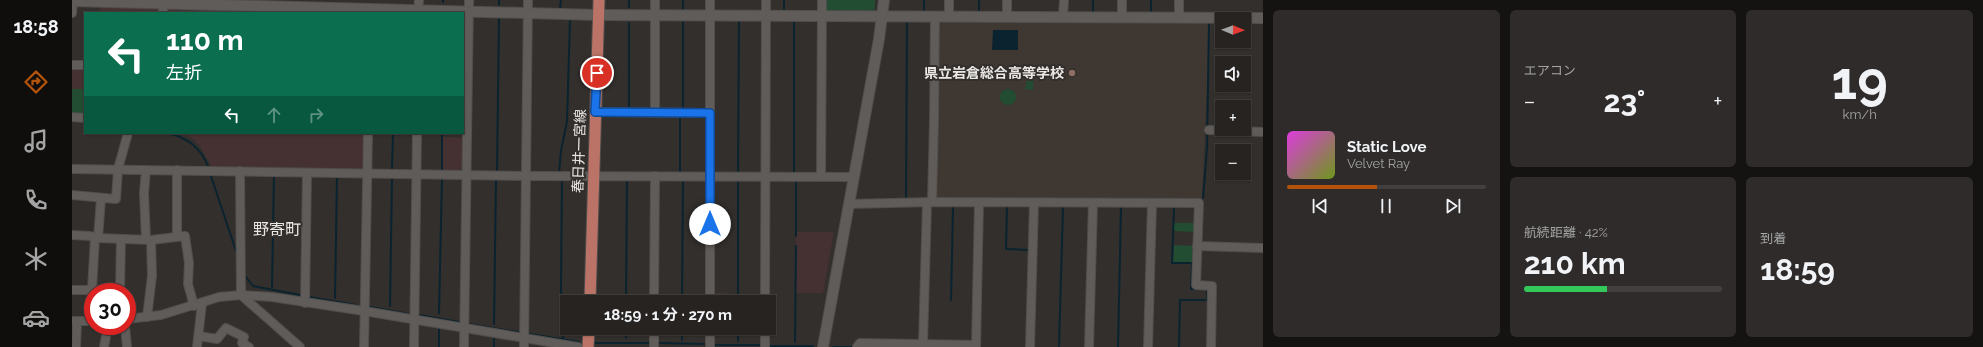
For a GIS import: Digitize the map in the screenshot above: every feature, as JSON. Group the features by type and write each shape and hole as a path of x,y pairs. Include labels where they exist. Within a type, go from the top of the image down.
{"main road":[{"name":"春日井一宮線","path":"590,295 598,0"},
{"path":"588,347 589,335"}],"street":[{"path":"72,13 73,0 119,1 163,5 241,3 310,4 419,11 598,15 1263,18"},
{"path":"419,0 419,11"},
{"path":"464,347 469,0"},
{"path":"524,347 528,0"},
{"path":"655,0 655,113"},
{"path":"710,0 710,295"},
{"path":"765,295 766,0"},
{"path":"821,177 822,0"},
{"path":"823,347 884,0"},
{"path":"949,17 950,0"},
{"path":"1007,0 1007,17"},
{"path":"1063,17 1064,0"},
{"path":"1122,0 1122,18"},
{"path":"1179,0 1179,18"},
{"path":"923,344 934,122 935,17"},
{"path":"72,65 84,65"},
{"path":"595,112 710,113"},
{"path":"72,117 84,118"},
{"path":"1209,130 1263,132"},
{"path":"72,195 102,199 116,199 118,169 128,134"},
{"path":"364,347 368,134"},
{"path":"414,347 417,134"},
{"path":"72,169 526,176 854,177"},
{"path":"146,170 144,200 152,276 147,318"},
{"path":"177,170 177,236"},
{"path":"240,172 242,295 300,347"},
{"path":"305,303 306,173"},
{"path":"654,295 655,176"},
{"path":"93,283 96,238 102,199"},
{"path":"849,204 979,202 1200,203 1196,285 1212,286 1211,347"},
{"path":"857,347 860,343 976,346 979,202"},
{"path":"1030,347 1034,203"},
{"path":"1089,347 1093,203"},
{"path":"1148,347 1152,203"},
{"path":"72,235 96,238 148,240 185,236 189,263 188,284 198,304 199,336 197,347"},
{"path":"120,283 121,239"},
{"path":"1197,246 1263,248"},
{"path":"72,290 84,290"},
{"path":"136,319 147,318 218,297 242,295 364,312 578,347"},
{"path":"74,321 76,347"},
{"path":"199,336 217,339 226,328 244,337 242,343 249,347"},
{"path":"104,347 106,335"},
{"path":"126,335 127,347"},
{"path":"654,335 654,347"},
{"path":"710,335 710,347"},
{"path":"765,335 765,347"}],"shaded area":[{"path":"100,5 158,7 160,12 100,12"},
{"path":"165,7 320,12 165,12"},
{"name":"県立岩倉総合高等学校","path":"938,22 1210,23 1202,200 936,199"},
{"path":"84,67 84,89 72,89 72,68"},
{"path":"183,134 364,134 364,168 362,170 212,168 200,146 193,139"},
{"path":"443,137 465,138 463,172 442,171"},
{"path":"796,232 834,232 823,293 796,293"},
{"path":"714,293 727,293 727,295 714,295"}],"green space":[{"path":"824,0 875,0 875,9 872,12 827,11 824,9"},
{"path":"1030,68 1034,68 1033,90 1025,89"},
{"path":"72,89 84,89 84,116 72,115"},
{"path":"1008,89 1014,91 1016,97 1014,103 1008,105 1002,103 1000,97 1002,91"},
{"path":"1174,223 1195,223 1194,232 1174,231"},
{"path":"1174,245 1194,246 1193,262 1173,262"}],"water":[{"path":"993,30 1018,30 1018,50 992,50"}],"waterway":[{"path":"499,0 499,5"},
{"path":"560,9 561,0"},
{"path":"629,0 629,7"},
{"path":"683,0 683,11"},
{"path":"784,0 784,10"},
{"path":"924,0 924,12"},
{"path":"979,0 979,12"},
{"path":"1093,0 1093,12"},
{"path":"1151,0 1151,12"},
{"path":"497,171 499,18"},
{"path":"559,173 561,151 567,121 570,20"},
{"path":"738,173 739,20"},
{"path":"683,21 683,108"},
{"path":"794,21 794,174"},
{"path":"906,200 907,21"},
{"path":"1203,198 1207,148 1209,22"},
{"path":"629,23 629,107"},
{"path":"680,116 680,173"},
{"path":"170,134 181,137 193,144 198,149 209,168"},
{"path":"392,169 393,134"},
{"path":"442,134 442,170"},
{"path":"210,173 236,251"},
{"path":"272,287 274,176"},
{"path":"335,298 337,176"},
{"path":"390,306 392,177"},
{"path":"439,313 442,178"},
{"path":"562,178 561,287 563,339"},
{"path":"494,324 496,179"},
{"path":"626,295 627,180"},
{"path":"796,180 796,236"},
{"path":"682,295 683,181"},
{"path":"738,181 738,295"},
{"path":"1118,347 1121,207"},
{"path":"1174,207 1172,263 1192,263 1191,289 1197,289"},
{"path":"951,300 953,208"},
{"path":"1007,208 1006,249 1029,250"},
{"path":"1059,346 1063,208"},
{"path":"795,342 796,246"},
{"path":"245,276 253,286 300,295"},
{"path":"1179,347 1180,300 1207,300 1207,291 1205,289"},
{"path":"309,297 356,305"},
{"path":"370,307 409,314"},
{"path":"419,315 459,322"},
{"path":"468,324 518,332"},
{"path":"439,327 439,347"},
{"path":"530,334 579,342"},
{"path":"682,335 682,340"},
{"path":"738,335 738,341"},
{"path":"494,336 494,347"},
{"path":"594,343 650,343"},
{"path":"660,343 705,344"},
{"path":"715,345 760,345"},
{"path":"770,346 813,346"},
{"path":"833,347 852,347"}],"place":[{"name":"県立岩倉総合高等学校","path":"1072,73"}],"district":[{"name":"野寄町","path":"277,229"}],"route":[{"path":"597,73 595,112 710,113 710,224"}]}
